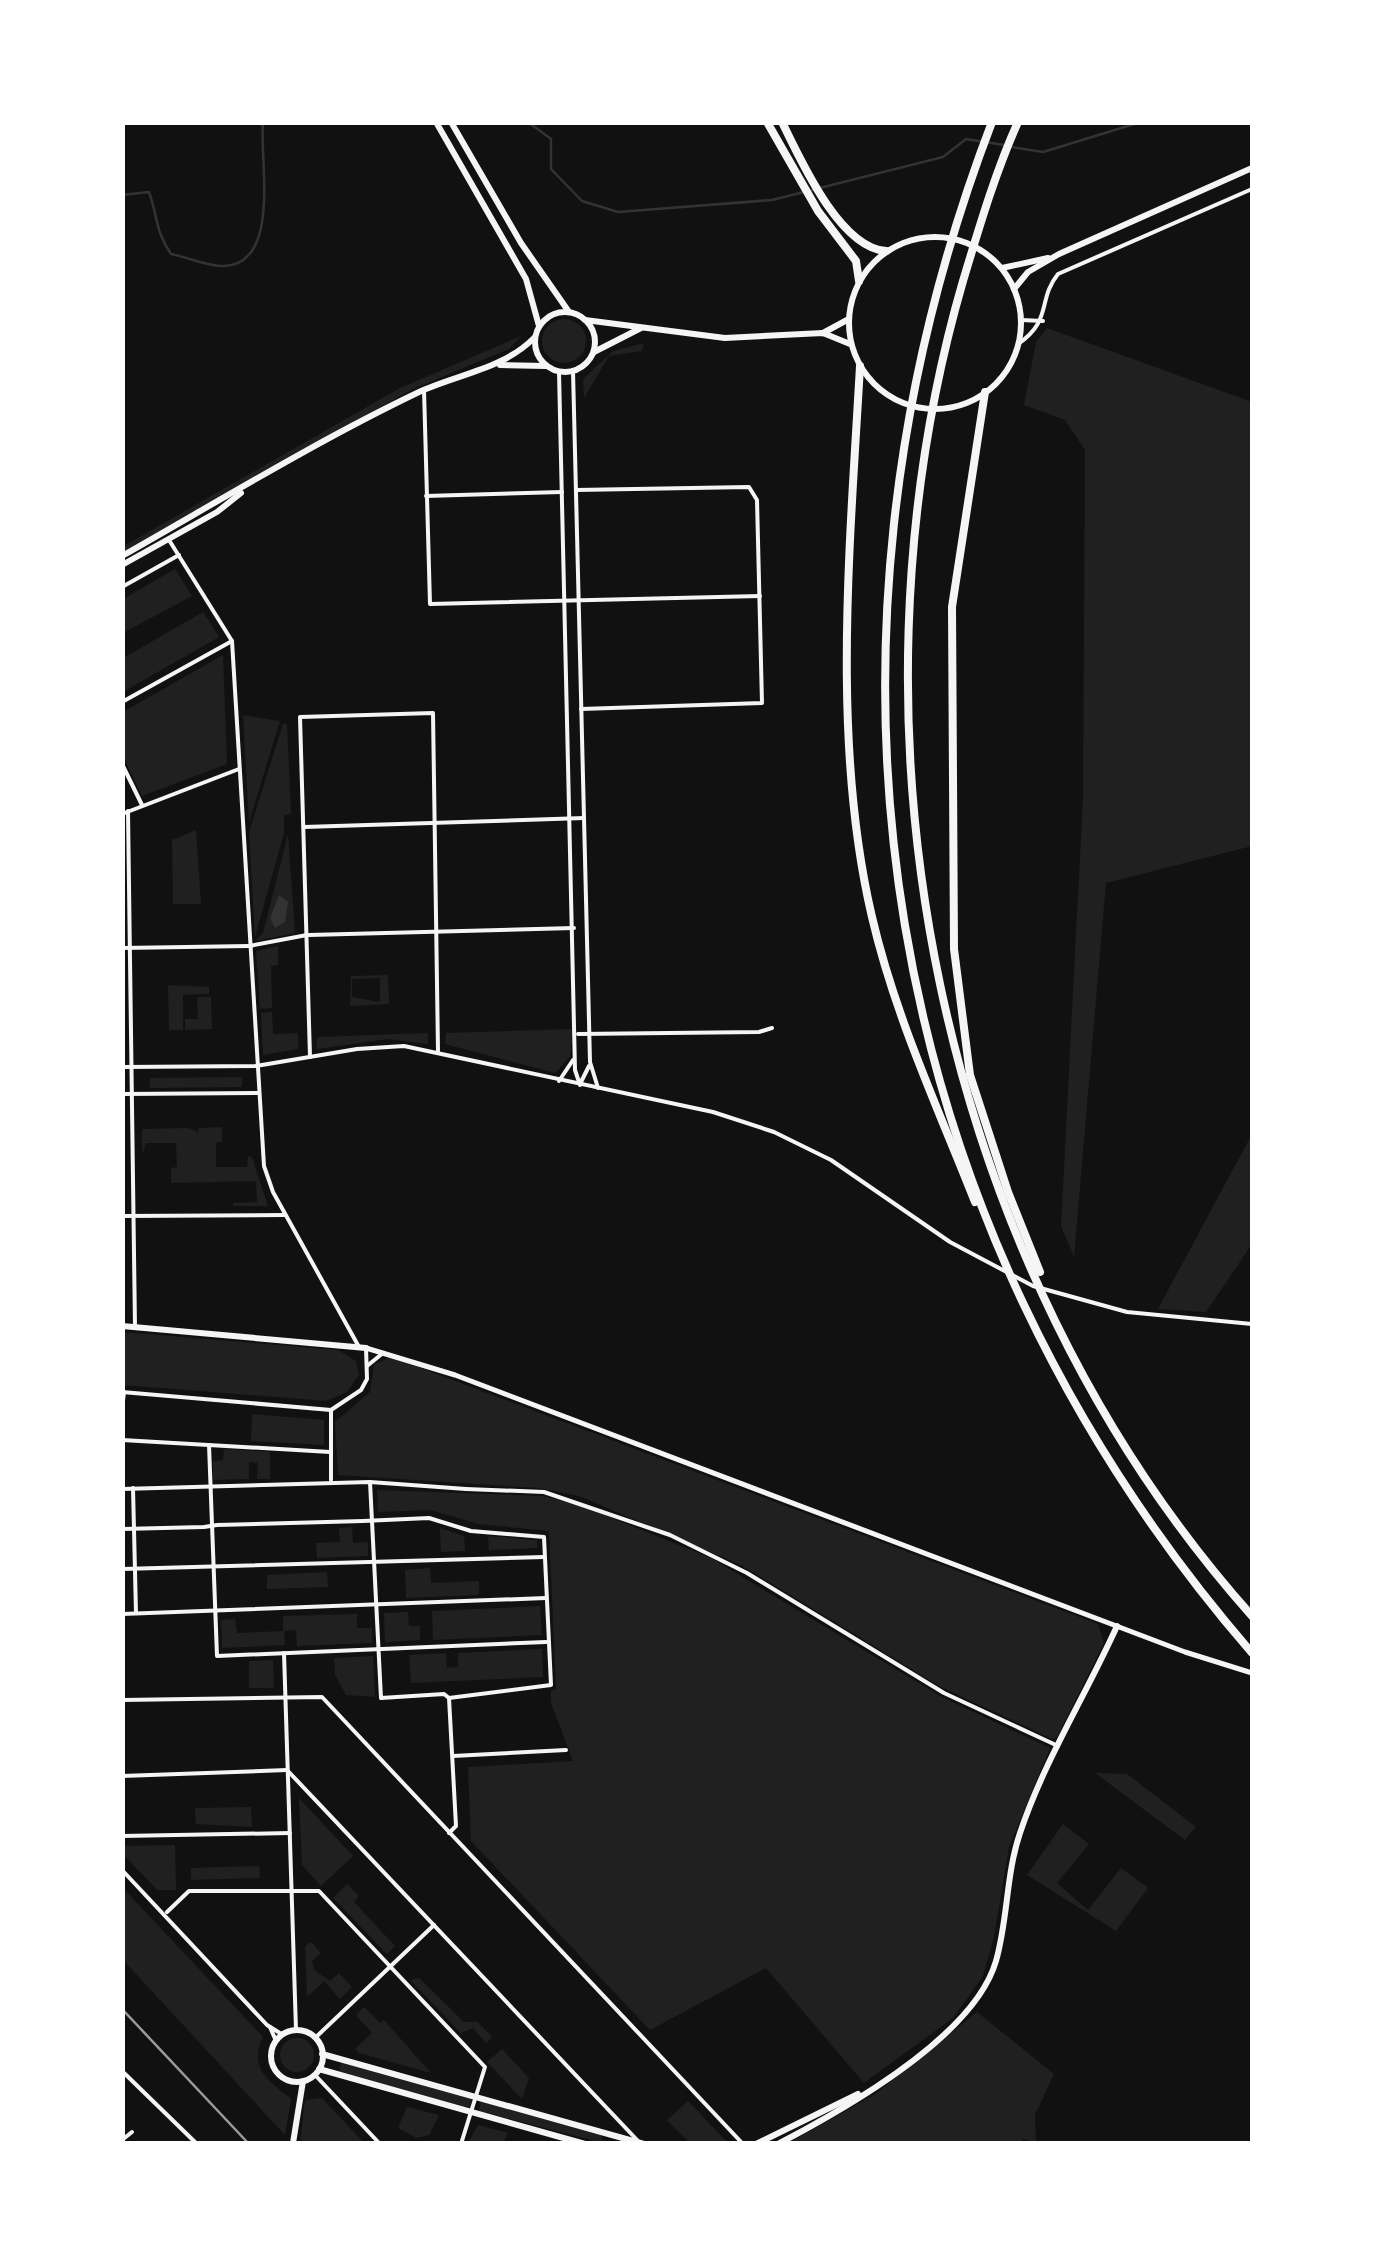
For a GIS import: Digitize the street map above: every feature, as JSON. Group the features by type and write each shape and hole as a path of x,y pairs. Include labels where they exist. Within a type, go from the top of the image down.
{"highway":[{"path":"767,122 812,201 856,261 860,281"},
{"path":"782,122 808,172 855,239 868,249 886,251"},
{"path":"992,122 945,258 903,436 884,621 887,766 901,898 934,1062 981,1204 1019,1296"},
{"path":"1018,122 968,266 938,379 927,442 908,621 912,776 924,893 941,985 974,1114 1015,1227 1068,1341 1154,1488 1252,1616"},
{"path":"860,366 849,606 853,768 865,884 904,1024 986,1232 1110,1463 1177,1561 1252,1653"},
{"path":"985,392 952,607 954,949 974,1090 1008,1192 1068,1341"}],"main road":[{"path":"451,122 540,274 569,312 585,320 726,338 823,334 851,344"},
{"path":"438,126 526,278 539,326"},
{"path":"1014,289 1028,272 1059,254 1252,168"},
{"path":"943,237 967,243 1001,268 1014,289 1021,320 1018,344 1008,368 985,392 958,406 920,408 889,396 860,366 851,344 848,319 860,281 886,251 904,242 943,237"},
{"path":"1001,268 1059,254"},
{"path":"123,556 424,390 494,366 534,338 539,326 552,314 569,312"},
{"path":"823,334 848,319"},
{"path":"585,320 594,335 593,353"},
{"path":"494,366 546,366 560,372 573,371 593,353 642,328"},
{"path":"534,338 546,366"},
{"path":"122,564 169,540 250,486"},
{"path":"123,556 169,540 172,533 211,506"},
{"path":"122,1326 362,1347"},
{"path":"778,2144 868,2090 960,2018 985,1986 996,1962 1020,1831 1117,1626"},
{"path":"298,2081 275,2070 271,2055 279,2038 296,2030 316,2038 322,2054 317,2072"},
{"path":"322,2054 640,2143"},
{"path":"298,2081 317,2072 474,2113 552,2139 585,2144"},
{"path":"292,2143 298,2081"},
{"path":"756,2144 868,2090"}],"street":[{"path":"1018,344 1043,321 1052,282 1071,266 1252,189"},
{"path":"1021,320 1043,321"},
{"path":"573,371 590,1062 598,1088"},
{"path":"560,372 577,1033 574,1056 580,1085"},
{"path":"424,390 430,604 760,596"},
{"path":"576,490 745,486 754,491 760,596 762,703 581,709"},
{"path":"426,496 562,492"},
{"path":"122,1409 123,1392 331,1410 362,1390 367,1366 362,1347 285,1215 264,1166 232,640 169,540"},
{"path":"122,587 178,555"},
{"path":"122,702 232,640"},
{"path":"310,1057 300,717 433,713 438,1051"},
{"path":"122,764 142,806"},
{"path":"136,1327 126,813 239,769"},
{"path":"304,827 584,818"},
{"path":"122,948 249,946 307,935 574,928"},
{"path":"577,1033 759,1032 772,1028"},
{"path":"122,1068 256,1066 387,1046 438,1051 559,1081 713,1112 787,1138 832,1160 987,1264 1072,1300 1128,1312 1252,1324"},
{"path":"559,1081 574,1056"},
{"path":"580,1085 590,1062"},
{"path":"122,1094 259,1092"},
{"path":"122,1216 285,1215"},
{"path":"362,1347 1252,1674"},
{"path":"367,1366 384,1352"},
{"path":"331,1410 331,1482"},
{"path":"122,1440 330,1452"},
{"path":"209,1445 216,1656 548,1642"},
{"path":"122,1529 134,1529 210,1526 373,1520 429,1518 471,1531 544,1537 551,1685 449,1698 381,1698 373,1520 370,1482"},
{"path":"122,1489 370,1482 544,1492 670,1535 747,1573 944,1693 1058,1746"},
{"path":"133,1488 136,1614"},
{"path":"122,1569 544,1557"},
{"path":"122,1614 546,1598"},
{"path":"284,1653 296,2030"},
{"path":"122,1700 322,1697 742,2144"},
{"path":"449,1698 456,1826 450,1833"},
{"path":"453,1756 566,1750"},
{"path":"122,1776 288,1770 640,2143"},
{"path":"122,1836 290,1833"},
{"path":"122,1870 279,2038"},
{"path":"167,1912 189,1892 320,1892 388,1969 485,2067 474,2113 461,2144"},
{"path":"316,2038 434,1925"},
{"path":"122,2071 196,2144"},
{"path":"317,2072 380,2144"},
{"path":"608,2134 617,2120"},
{"path":"122,2140 132,2132"}],"shaded area":[{"path":"564,319 580,325 586,341 580,357 564,363 548,357 542,341 548,325"},
{"path":"1047,328 1252,402 1252,846 1106,883 1074,1257 1061,1226 1083,798 1085,450 1065,420 1024,405 1036,342"},
{"path":"521,336 509,349 413,389 123,552 122,547 400,388"},
{"path":"644,343 642,351 609,356 584,398 583,379 613,351"},
{"path":"175,569 192,596 123,633 123,599"},
{"path":"203,612 219,637 123,692 123,658"},
{"path":"223,655 227,764 142,796 123,756 123,712"},
{"path":"243,715 280,721 249,822"},
{"path":"283,724 287,724 291,814 284,815 284,833 255,937 249,832"},
{"path":"196,830 201,904 173,904 172,840"},
{"path":"288,834 295,933 255,941 263,933"},
{"path":"279,895 288,902 285,922 275,928 270,918"},
{"path":"278,946 278,965 271,966 272,1008 260,1009 256,951"},
{"path":"388,975 389,1004 350,1006 351,976","holes":["380,978 380,1002 352,997 352,979"]},
{"path":"168,985 209,987 209,994 183,995 183,1030 169,1030"},
{"path":"197,997 211,997 212,1029 185,1030 185,1019 198,1019"},
{"path":"272,1012 273,1034 298,1033 298,1049 263,1055 261,1013"},
{"path":"572,1029 570,1057 555,1073 445,1044 446,1033"},
{"path":"428,1033 428,1044 388,1039 317,1049 317,1037"},
{"path":"242,1077 242,1087 150,1088 150,1078"},
{"path":"222,1127 222,1142 216,1143 216,1167 247,1167 248,1156 252,1157 268,1206 233,1206 257,1202 256,1181 171,1183 171,1168 177,1167 176,1143 146,1143 142,1155 142,1129 189,1128 198,1132 199,1128"},
{"path":"1252,1134 1252,1244 1206,1312 1158,1309"},
{"path":"123,1332 338,1350 356,1361 359,1375 347,1392 326,1401 123,1385"},
{"path":"392,1357 1098,1624 1104,1643 1057,1737 1052,1739 939,1686 741,1565 579,1496 538,1488 338,1475 335,1422 370,1392 374,1364"},
{"path":"252,1414 324,1420 324,1445 251,1441"},
{"path":"224,1449 270,1452 270,1479 257,1479 258,1463 249,1462 249,1479 213,1480 213,1461 223,1460"},
{"path":"377,1490 543,1496 582,1506 711,1558 942,1697 1050,1748 1009,1847 994,1937 983,1976 953,2018 864,2083 766,1968 650,2030 471,1841 468,1767 573,1761 551,1703 551,1691 556,1689 549,1531 479,1524 430,1510 378,1512"},
{"path":"352,1527 353,1543 368,1542 368,1556 317,1558 316,1543 340,1542 339,1528"},
{"path":"440,1528 464,1536 465,1551 441,1552"},
{"path":"488,1536 537,1540 537,1548 489,1550"},
{"path":"430,1568 431,1583 479,1581 479,1595 406,1598 405,1570"},
{"path":"327,1572 328,1587 267,1589 267,1575"},
{"path":"540,1606 542,1635 433,1640 432,1611"},
{"path":"408,1612 409,1626 420,1626 420,1640 385,1642 384,1613"},
{"path":"357,1614 357,1628 372,1628 372,1643 297,1646 296,1630 284,1631 285,1645 222,1648 221,1620 235,1619 237,1633 283,1631 283,1616"},
{"path":"542,1649 543,1677 411,1683 409,1655 446,1653 447,1668 458,1667 458,1653"},
{"path":"373,1656 375,1697 346,1695 335,1674 334,1658"},
{"path":"273,1660 274,1688 249,1688 249,1661"},
{"path":"1095,1773 1127,1774 1196,1827 1185,1840"},
{"path":"299,1798 353,1856 321,1886 302,1865"},
{"path":"251,1807 252,1827 196,1824 195,1808"},
{"path":"1063,1824 1089,1844 1057,1883 1088,1910 1121,1868 1148,1888 1116,1931 1027,1875"},
{"path":"175,1845 176,1890 157,1890 123,1854 123,1846"},
{"path":"259,1866 260,1878 191,1880 191,1868"},
{"path":"347,1884 359,1896 354,1902 395,1946 387,1954 333,1898"},
{"path":"123,1888 263,2037 260,2066 269,2080 291,2099 285,2135 123,1960"},
{"path":"311,1942 321,1953 312,1961 314,1970 330,1981 339,1973 352,1987 340,1999 324,1981 307,1997 305,1946"},
{"path":"419,1978 464,2022 478,2022 492,2037 486,2043 473,2028 461,2033 410,1980"},
{"path":"364,2007 380,2023 384,2020 431,2073 359,2053 355,2049 372,2033 356,2015"},
{"path":"977,2012 1054,2074 1035,2115 1036,2143 1023,2139 1021,2144 787,2144 874,2095"},
{"path":"297,2038 309,2043 314,2055 309,2067 297,2072 285,2067 280,2055 285,2043"},
{"path":"502,2049 529,2078 522,2099 487,2062"},
{"path":"341,2062 472,2098 469,2108 339,2072"},
{"path":"322,2098 364,2143 300,2143 305,2100"},
{"path":"481,2101 601,2134 603,2143 479,2111"},
{"path":"688,2101 728,2143 690,2143 667,2120"},
{"path":"407,2107 439,2115 429,2135 416,2138 398,2128"},
{"path":"478,2125 508,2133 503,2143 468,2143"}],"waterway":[{"path":"122,195 149,192 159,231 171,254 218,266 242,261 254,248 261,229 263,122"},
{"path":"528,122 551,139 551,169 582,201 618,212 772,200 943,157 966,139 1004,145"},
{"path":"1012,147 1043,152 1141,122"}],"railway":[{"path":"122,2009 249,2144"}]}
